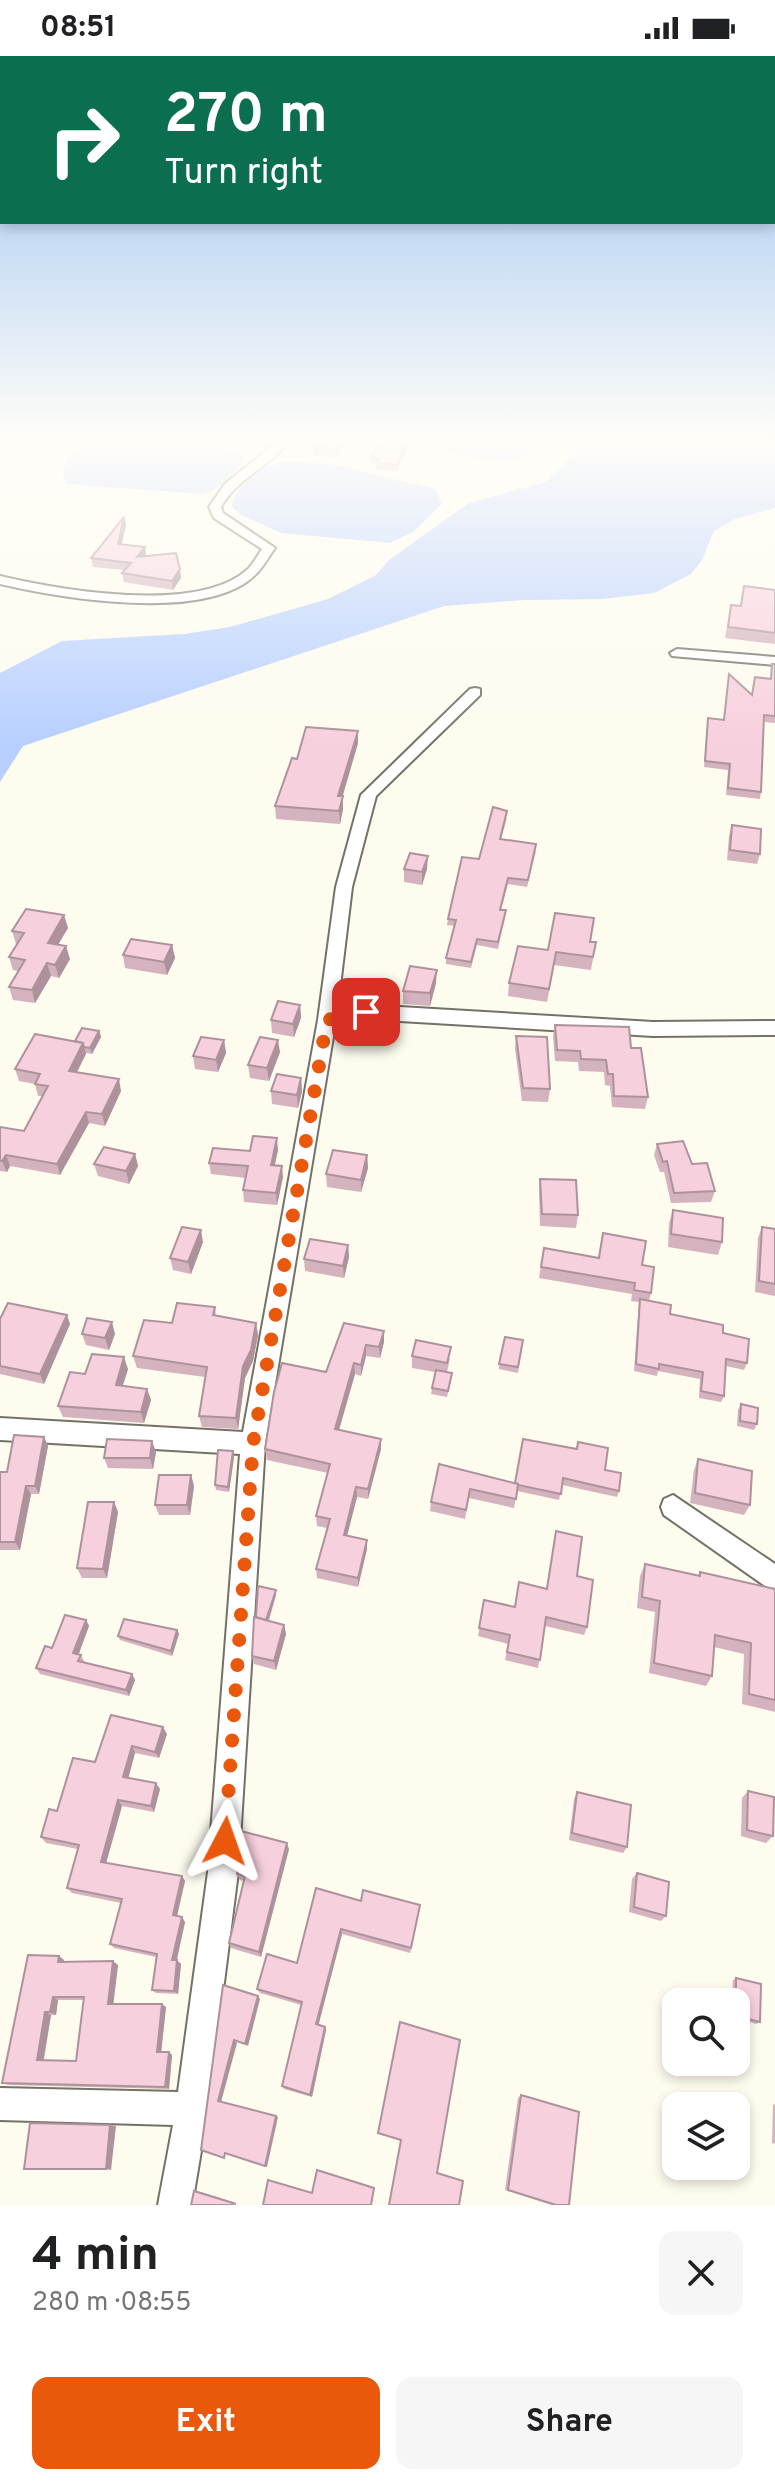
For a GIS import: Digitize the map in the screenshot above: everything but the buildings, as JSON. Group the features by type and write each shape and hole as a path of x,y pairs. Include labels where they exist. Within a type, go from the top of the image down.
{"street":[{"path":"0,580 83,598 204,597 253,570 269,548 259,541"},
{"path":"677,653 775,661"},
{"path":"175,2205 192,2109 223,1872 253,1444 327,1020 344,887 369,795 475,692"},
{"path":"327,1020 366,1012 653,1029 775,1028"},
{"path":"0,1429 253,1444"},
{"path":"673,1507 775,1580"},
{"path":"0,2104 192,2109"}],"water":[{"path":"415,541 710,541 702,560 691,574 654,593 603,599 525,600 444,606 23,746 0,782 0,673 62,641 184,634 230,627 328,599 376,575 389,560"}],"route":[{"path":"225,1841 253,1444 327,1020 366,1012"}]}
